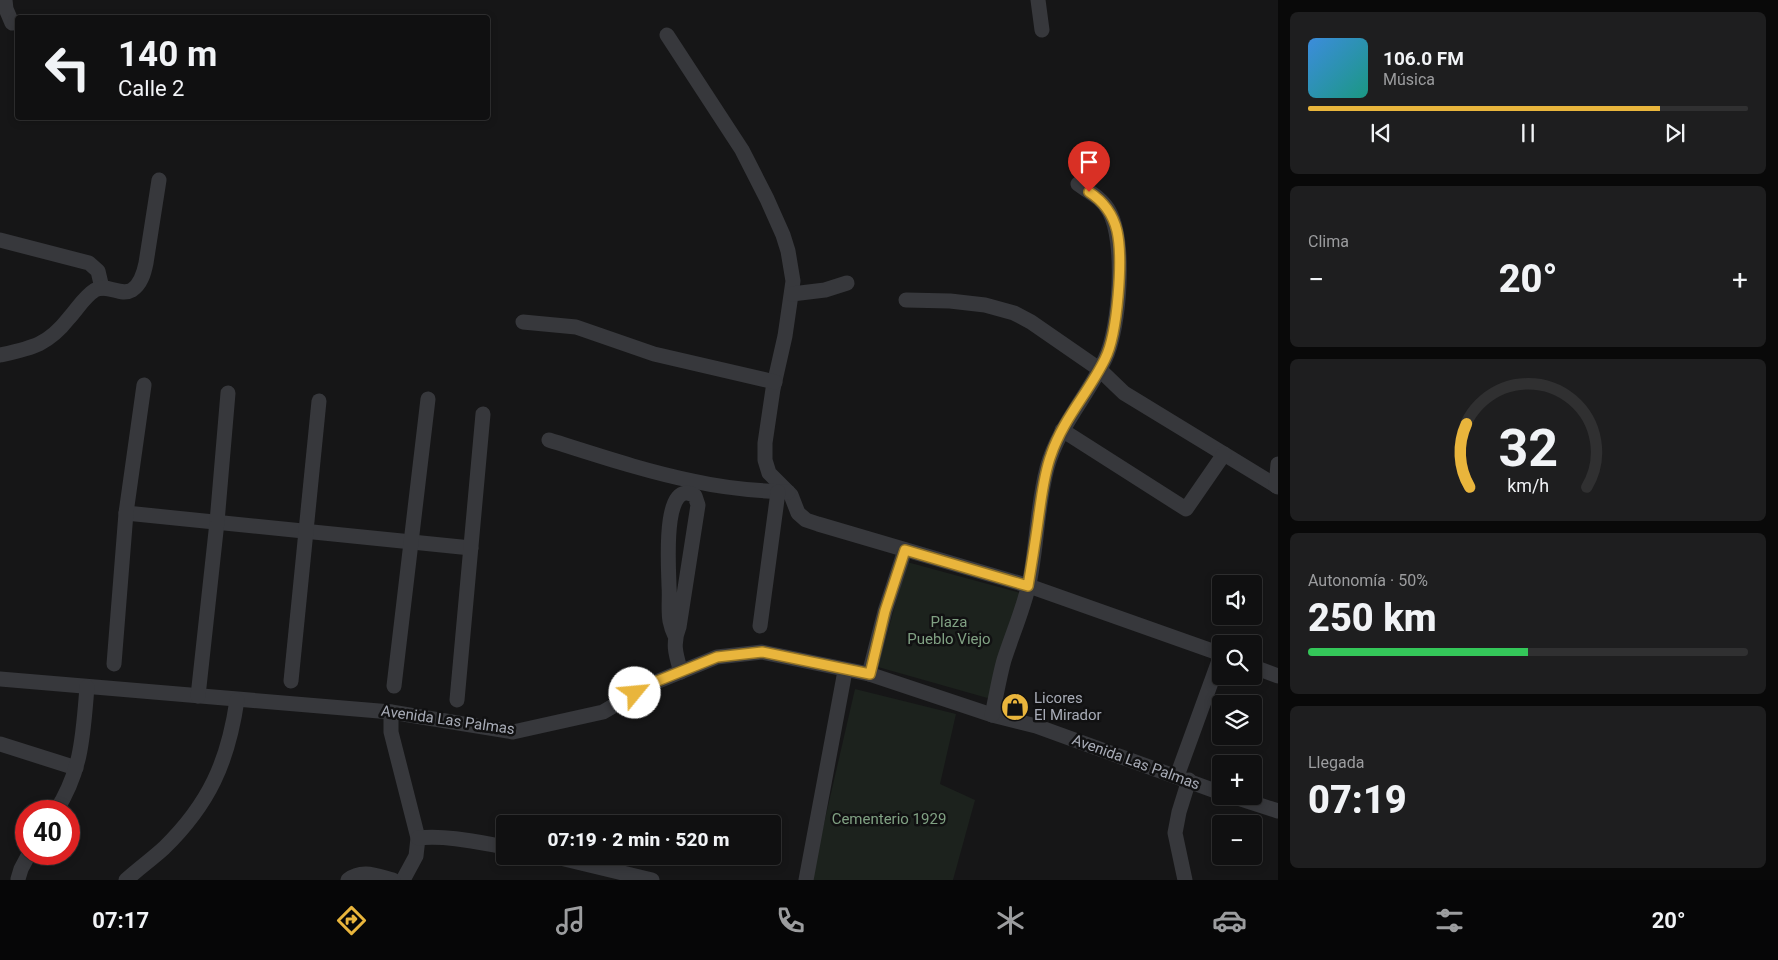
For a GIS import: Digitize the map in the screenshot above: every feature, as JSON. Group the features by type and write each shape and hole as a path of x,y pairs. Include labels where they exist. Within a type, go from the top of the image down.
{"street":[{"path":"5,0 6,9 12,23"},
{"path":"1038,0 1042,30"},
{"path":"667,35 742,150 767,199 788,251 793,281 792,294 786,336 775,382 765,443 769,473 798,513 806,520 1028,586 1212,651"},
{"path":"0,355 38,345 60,328 85,298 102,288 124,293 137,286 146,263 159,180"},
{"path":"992,715 1004,661 1028,586 1046,470 1062,430 1106,358 1116,312 1118,241 1113,221 1100,199 1078,184"},
{"path":"0,240 89,263 98,271 102,288"},
{"path":"792,294 825,290 848,284"},
{"path":"906,300 950,301 985,305 1014,314 1031,322 1099,369 1124,394 1277,486 1278,464"},
{"path":"523,322 576,328 654,354 775,382"},
{"path":"114,664 126,513 144,385"},
{"path":"198,696 217,522 228,394"},
{"path":"394,686 428,399"},
{"path":"291,681 319,401"},
{"path":"457,700 483,414"},
{"path":"1062,430 1186,510 1224,454"},
{"path":"549,440 638,468 694,482 783,492"},
{"path":"760,626 783,492"},
{"path":"675,636 670,622 667,541 677,497 688,493 695,496 698,505 679,627 675,636 674,649 681,672"},
{"path":"126,513 471,548"},
{"path":"870,674 885,611 905,550"},
{"name":"Avenida Las Palmas","path":"0,679 391,712 513,732 603,712 650,684 717,657 762,652 826,665 845,671 870,674 992,715 1036,726 1212,789"},
{"path":"1262,670 1278,676"},
{"path":"806,880 845,671"},
{"path":"1185,880 1175,833 1183,778 1212,683"},
{"path":"63,800 76,768 82,745 87,687"},
{"path":"126,880 176,836 200,807 210,791 229,741 237,700"},
{"path":"391,712 391,732 418,838 416,856 403,880"},
{"path":"0,744 76,768"},
{"path":"1260,805 1278,811"},
{"path":"418,838 446,838 496,846"},
{"path":"18,879 23,865"},
{"path":"590,865 652,880"},
{"path":"348,880 357,875 364,874 393,880"}],"green space":[{"name":"Plaza Pueblo Viejo","path":"907,562 1021,593 991,699 878,667"},
{"name":"Cementerio 1929","path":"855,689 956,714 940,784 975,800 953,880 811,880"}],"place":[{"name":"Licores El Mirador","path":"1015,707"}],"route":[{"path":"635,693 650,684 717,657 762,652 826,665 845,671 870,674 885,611 905,550 1028,586 1046,470 1051,455 1062,430 1106,358 1114,330 1118,295 1119,252 1117,231 1105,205 1100,199 1089,192"}]}
